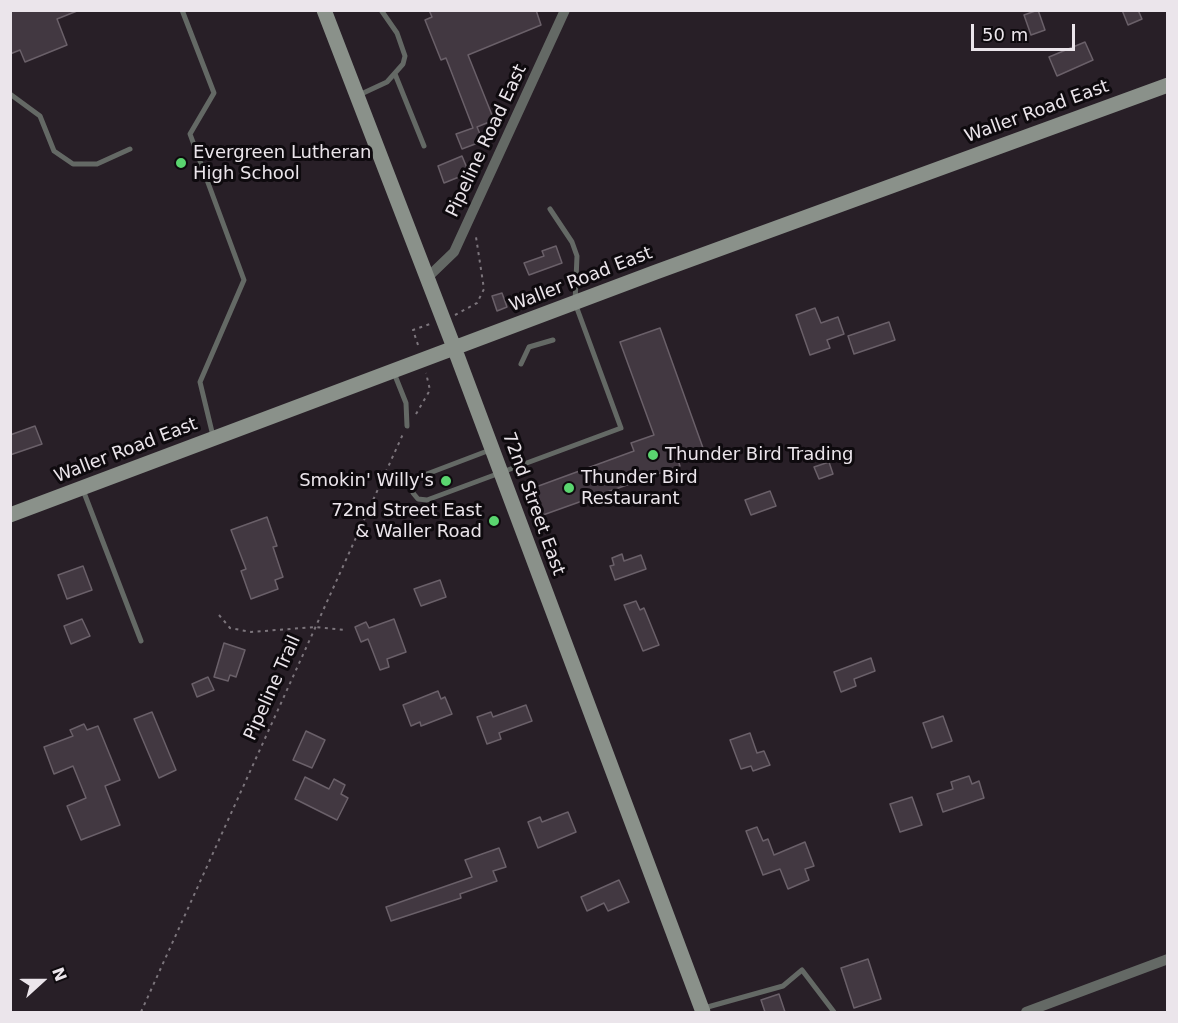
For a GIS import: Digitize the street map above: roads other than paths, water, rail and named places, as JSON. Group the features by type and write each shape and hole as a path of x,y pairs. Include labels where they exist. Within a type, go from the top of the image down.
{"street":[{"name":"72nd Street East","path":"324,10 428,278 702,1011"},
{"name":"Pipeline Road East","path":"428,278 454,252 566,10"},
{"name":"Waller Road East","path":"10,516 575,303 1167,85"},
{"path":"1026,1012 1167,959"}],"lane":[{"path":"182,10 214,93 190,134 244,280 200,382 214,439"},
{"path":"357,96 387,82 403,64 405,56 396,33 381,10"},
{"path":"395,74 424,146"},
{"path":"10,94 40,116 54,151 73,164 97,164 130,149"},
{"path":"492,449 419,477 413,485 413,493 418,499 427,500 500,470 621,428 575,303 577,256 572,243 550,209"},
{"path":"521,364 529,347 553,340"},
{"path":"394,371 406,404 407,426"},
{"path":"82,489 141,641"},
{"path":"702,1011 783,986 802,970 834,1012"}],"place":[{"name":"Evergreen Lutheran High School","path":"181,163"},
{"name":"Thunder Bird Trading","path":"653,455"},
{"name":"Smokin' Willy's","path":"446,481"},
{"name":"Thunder Bird Restaurant","path":"569,488"},
{"name":"72nd Street East & Waller Road","path":"494,521"}]}
